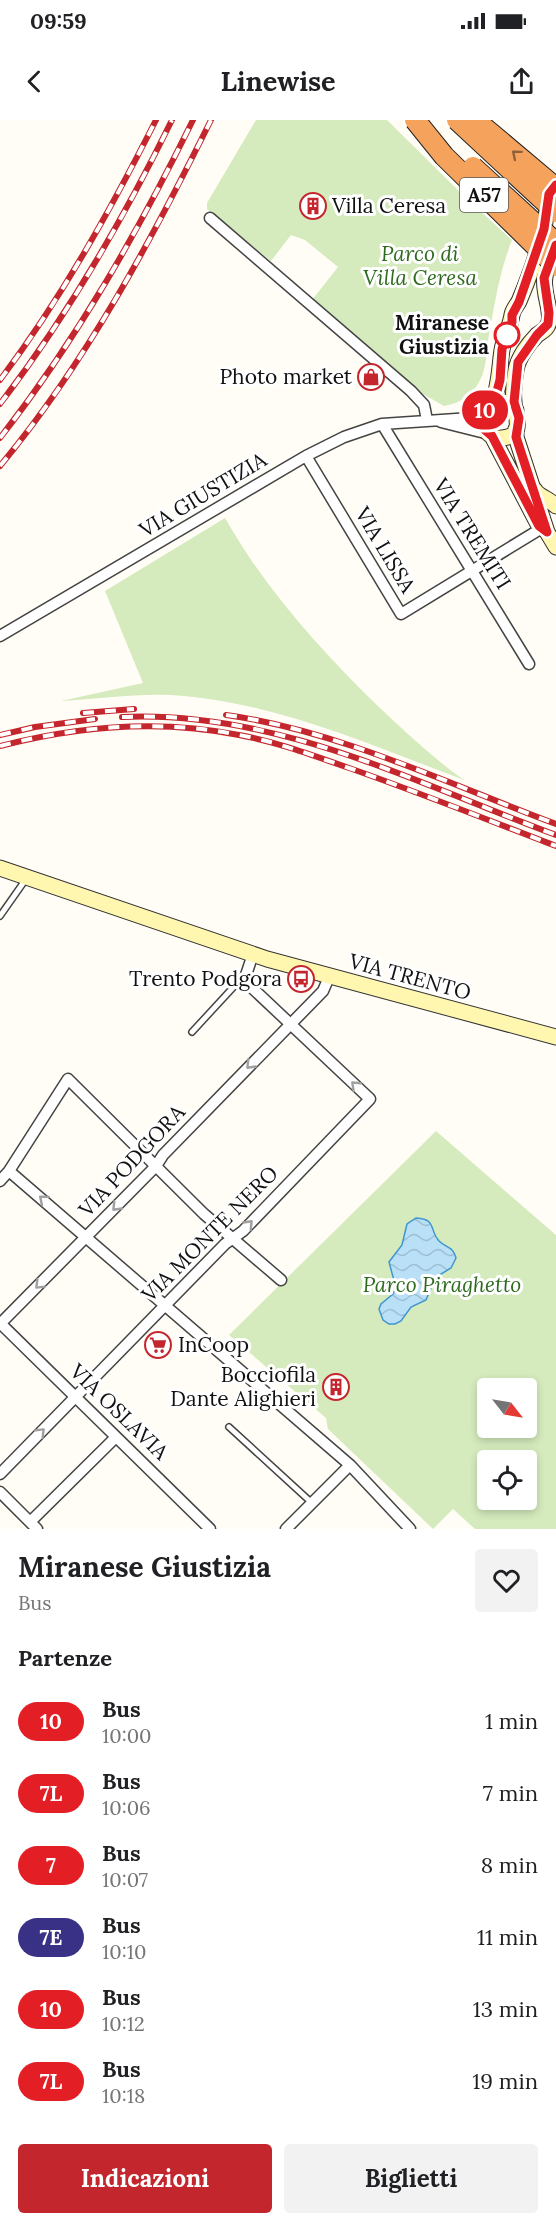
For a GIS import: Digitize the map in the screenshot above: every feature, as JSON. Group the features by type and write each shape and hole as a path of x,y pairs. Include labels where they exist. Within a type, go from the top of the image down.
{"highway":[{"name":"A57","path":"415,120 444,156 556,266"},
{"name":"A57","path":"423,120 556,244"},
{"name":"A57","path":"457,120 554,212"},
{"name":"A57","path":"475,120 556,186"}],"street":[{"path":"548,522 532,514 483,425 500,380 502,349 512,322 514,308 519,302 544,229 554,212 549,194 556,186"},
{"path":"210,218 411,391 424,405 432,421"},
{"path":"556,244 544,278 549,313 548,324 521,356 516,370 514,402 519,421 516,437 556,547"},
{"path":"519,302 528,298 537,299 547,308"},
{"path":"512,322 520,333 528,336 556,328"},
{"path":"488,408 503,402 516,410"},
{"name":"VIA GIUSTIZIA","path":"0,636 306,456 344,437 382,424 471,418 488,408"},
{"name":"VIA GIUSTIZIA","path":"432,421 492,438"},
{"name":"VIA TREMITI","path":"382,424 529,664"},
{"path":"492,438 507,437 516,429"},
{"name":"VIA LISSA","path":"306,456 401,614 474,572 548,522"},
{"path":"535,490 537,494 547,498 556,506"},
{"name":"VIA TRENTO","path":"0,868 253,954 328,977 556,1037"},
{"path":"253,954 245,978 249,985 291,1024"},
{"name":"VIA PODGORA","path":"0,1324 156,1166 163,1155 323,991 328,977"},
{"name":"VIA MONTE NERO","path":"0,1474 232,1239 243,1231 370,1099 291,1024"},
{"path":"0,1181 68,1079 232,1239 281,1280"},
{"path":"9,1170 350,1465 410,1529"},
{"name":"VIA OSLAVIA","path":"0,1324 210,1529"},
{"path":"0,1492 34,1526 116,1437"},
{"path":"286,1529 350,1465"}],"lane":[{"path":"0,916 27,878"},
{"path":"192,1032 240,980 245,978"},
{"path":"229,1427 312,1503"}],"green space":[{"name":"Parco di Villa Ceresa","path":"256,120 387,120 512,240 498,286 484,371 476,387 467,396 444,406 416,390 312,300 338,267 305,240 291,235 271,261 207,209 207,203"},
{"path":"225,518 258,570 316,642 381,709 432,755 464,780 327,729 256,708 184,696 123,696 61,701 143,683 105,591"},
{"name":"Parco Piraghetto","path":"436,1131 556,1235 556,1529 475,1529 453,1509 433,1529 328,1429 326,1418 229,1335"}],"water":[{"path":"416,1218 427,1220 430,1223 436,1237 451,1249 456,1258 451,1268 436,1277 426,1300 411,1307 401,1321 389,1324 383,1320 379,1309 396,1288 389,1262 402,1245 407,1224"}],"railway":[{"path":"0,380 44,318 84,254 156,120"},
{"path":"0,404 49,336 93,266 172,120"},
{"path":"0,438 55,362 105,284 193,120"},
{"path":"0,466 61,385 116,299 211,120"},
{"path":"83,713 134,709"},
{"path":"226,715 268,722 352,746 556,824"},
{"path":"122,717 179,718 235,725 290,738 398,773 556,835"},
{"path":"0,735 35,727 95,719"},
{"path":"0,746 59,734 119,727 179,727 239,735 282,745 352,769 556,846"}],"bus line":[{"name":"10","path":"556,185 549,194 549,207 544,229 519,302 514,308 512,322 502,349 500,380 496,395 482,417 484,429 492,436 532,514 539,526 547,532 516,437 519,418 514,402 518,362 537,335 545,330 548,324 549,313 544,278 556,245"}],"place":[{"name":"Villa Ceresa","path":"313,206"},
{"name":"Miranese Giustizia","path":"507,335"},
{"name":"Photo market","path":"371,377"},
{"name":"Trento Podgora","path":"301,979"},
{"name":"InCoop","path":"158,1345"},
{"name":"Bocciofila Dante Alighieri","path":"336,1387"}]}
